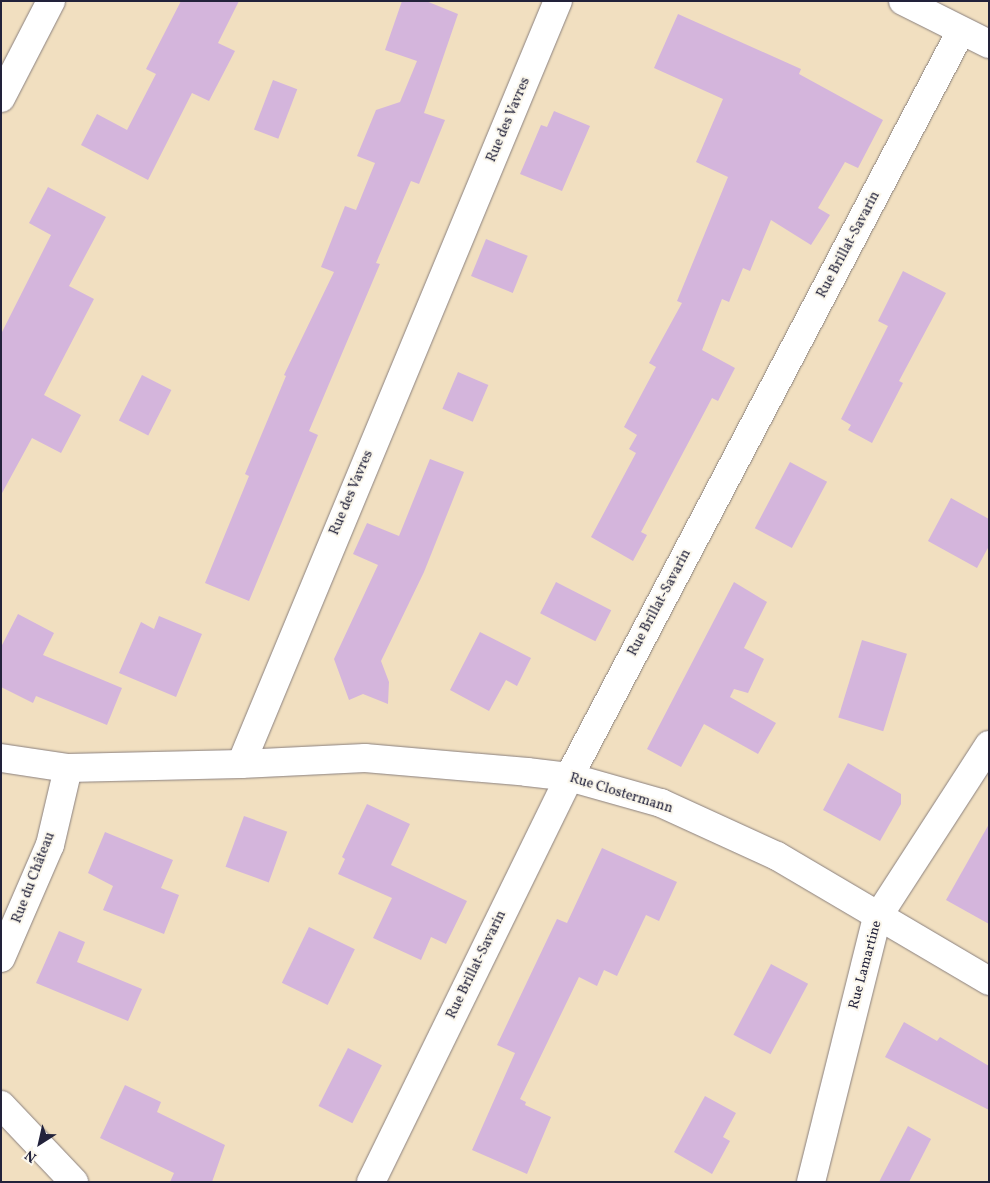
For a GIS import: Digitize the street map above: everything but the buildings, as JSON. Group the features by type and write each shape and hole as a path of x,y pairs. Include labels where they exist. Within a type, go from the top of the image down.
{"street":[{"path":"1,98 51,1"},
{"name":"Rue des Vavres","path":"241,764 558,1"},
{"path":"903,1 989,44"},
{"name":"Rue Brillat-Savarin","path":"371,1182 569,777 961,31"},
{"name":"Rue Lamartine","path":"811,1182 877,918 989,745"},
{"path":"1,758 68,768 241,764"},
{"name":"Rue Clostermann","path":"241,764 365,758 569,777 662,803 777,856 877,918 989,981"},
{"name":"Rue du Château","path":"1,958 50,845 68,768"},
{"path":"1,1105 74,1182"}]}
